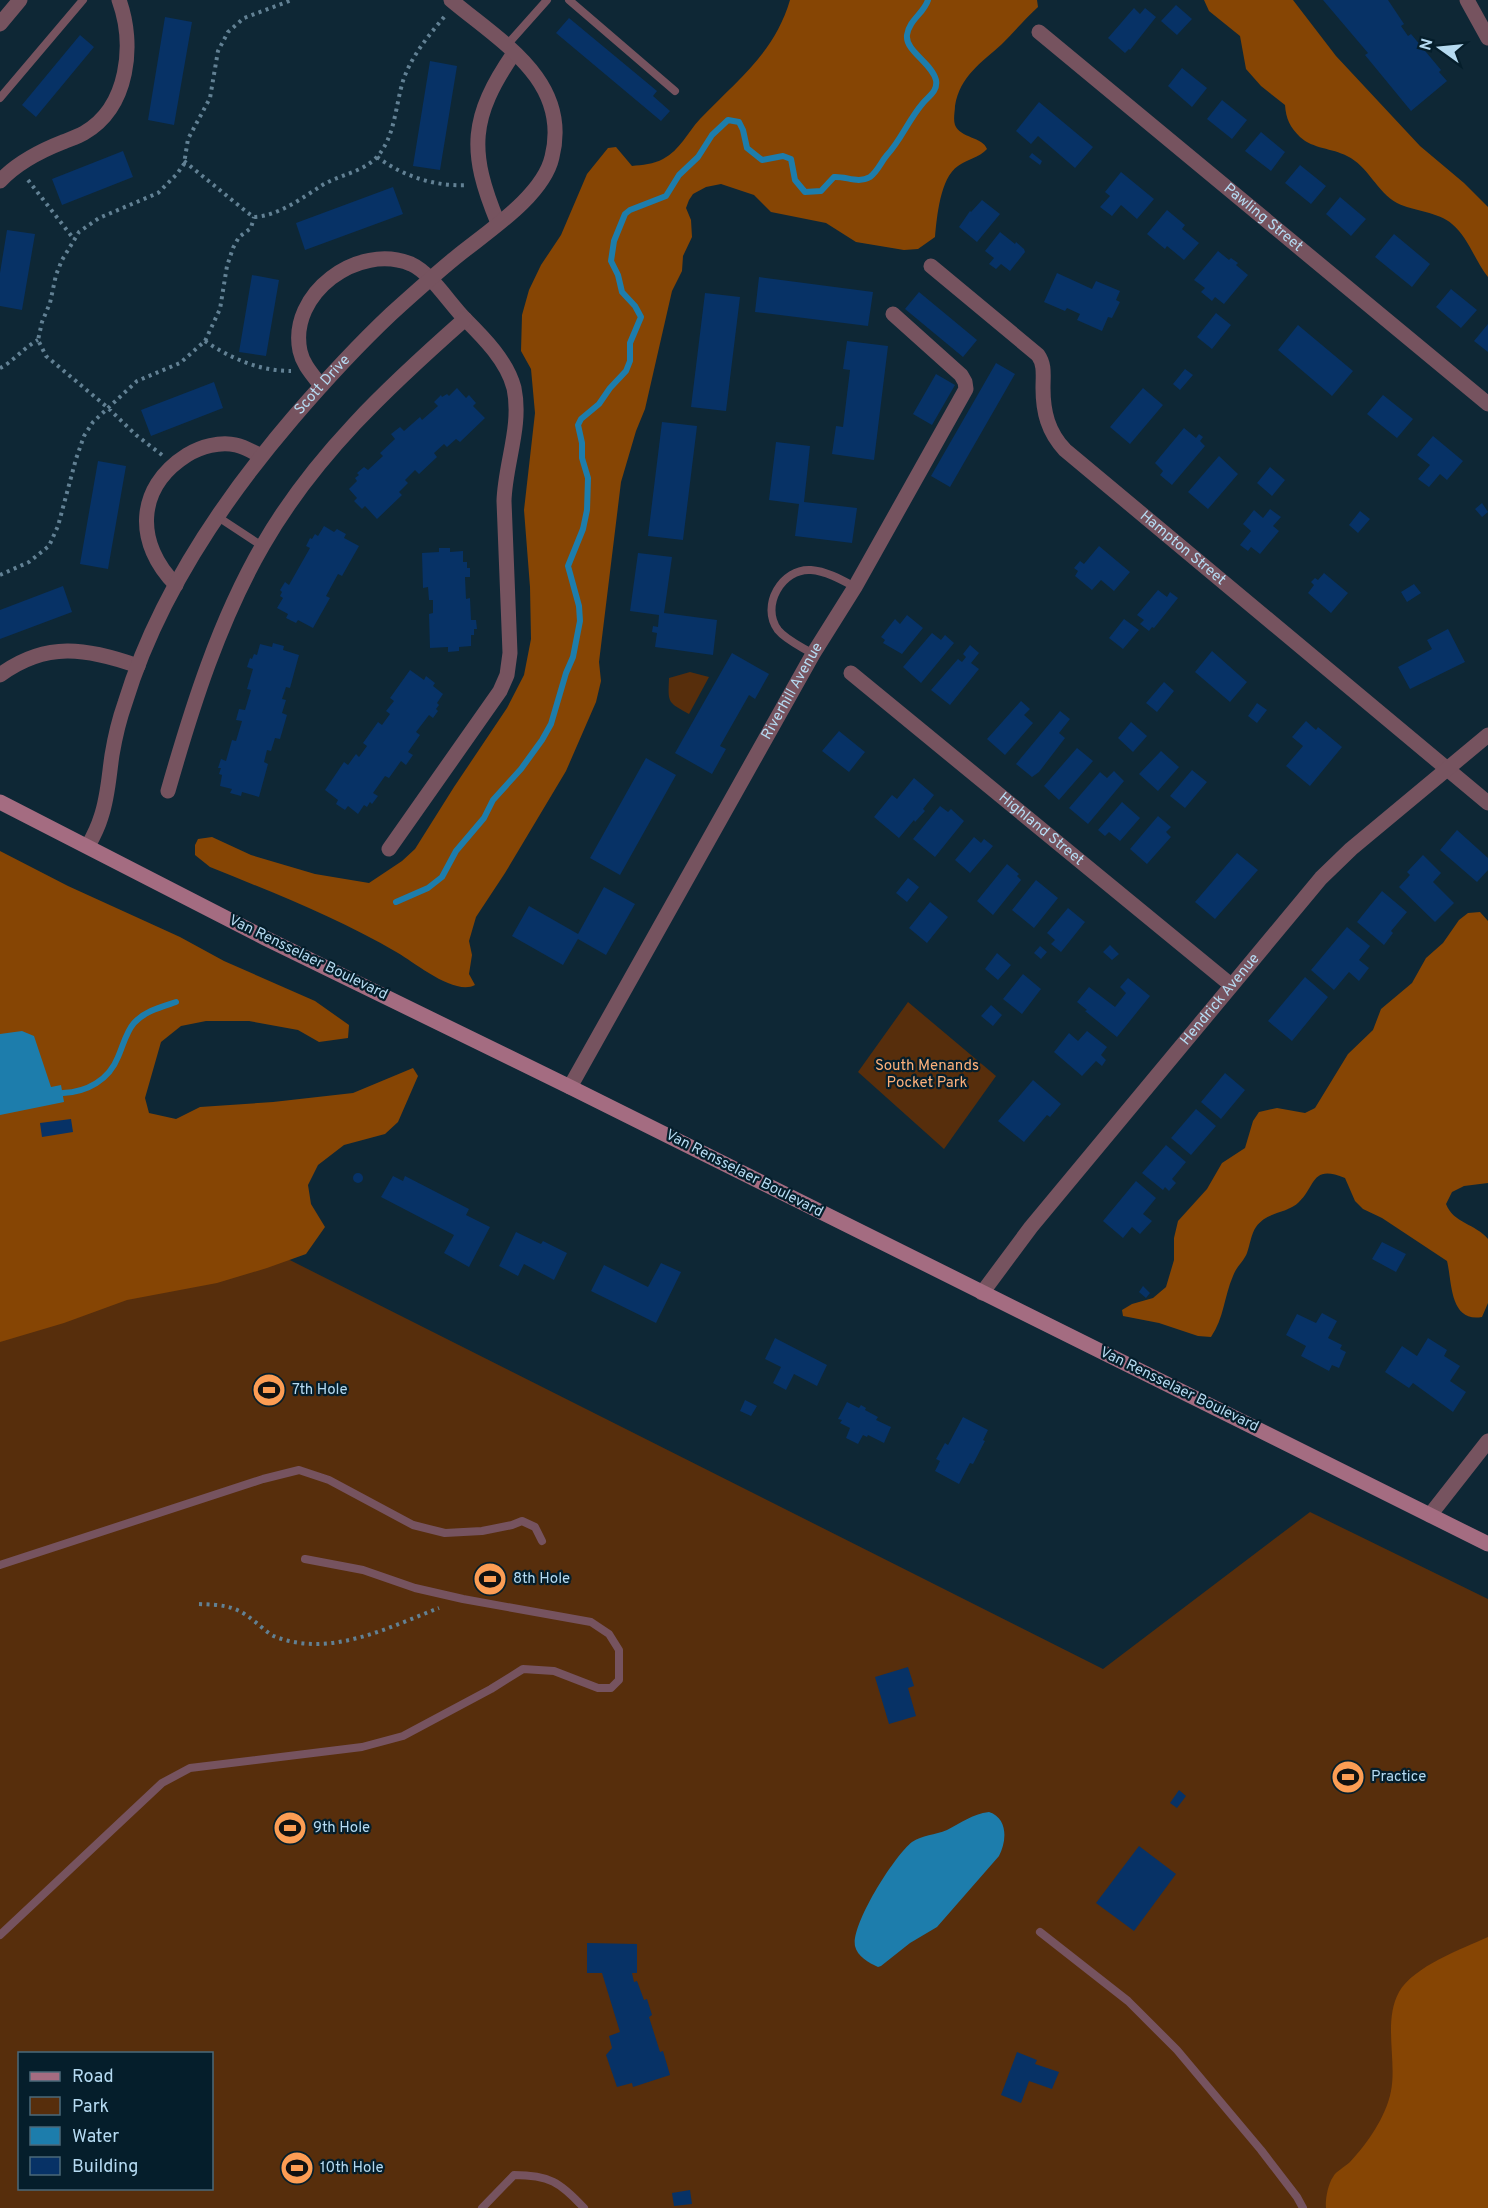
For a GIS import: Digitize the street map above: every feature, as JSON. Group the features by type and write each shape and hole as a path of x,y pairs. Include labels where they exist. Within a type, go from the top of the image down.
{"main road":[{"name":"Van Rensselaer Boulevard","path":"0,802 265,938 570,1087 1488,1544"}],"street":[{"path":"0,24 20,0"},
{"path":"0,180 17,166 47,149 83,134 109,109 122,81 127,56 125,21 119,0"},
{"path":"1467,0 1488,38"},
{"name":"Scott Drive","path":"88,846 101,817 117,728 138,666 176,585 218,517 261,456 321,386 382,323 429,279 522,203 540,183 552,161 556,135 554,108 548,93 530,68 453,2"},
{"name":"Pawling Street","path":"1039,32 1488,404"},
{"path":"498,223 483,184 477,144 479,122 510,49"},
{"path":"321,386 304,363 300,353 299,340 305,312 318,291 342,270 366,260 393,260 412,265 429,279 476,328 511,379 515,397 515,425 504,501 509,664 500,691 389,849"},
{"name":"Hampton Street","path":"931,266 1030,346 1040,357 1044,372 1045,415 1054,438 1065,450 1488,803"},
{"name":"Riverhill Avenue","path":"570,1087 813,654 855,587 966,389 961,375 893,314"},
{"path":"168,791 201,684 226,621 262,546 304,483 346,433 408,370 465,319"},
{"path":"176,585 164,573 148,541 147,514 153,490 159,480 174,464 193,451 212,445 227,444 243,447 261,456"},
{"path":"0,675 33,656 59,651 83,651 138,666"},
{"name":"Highland Street","path":"851,673 1231,985"},
{"name":"Hendrick Avenue","path":"982,1293 1031,1227 1334,864 1488,735"},
{"path":"1430,1515 1488,1441"}],"lane":[{"path":"0,98 82,0"},
{"path":"510,49 547,0"},
{"path":"569,0 675,91"},
{"path":"218,517 262,546"},
{"path":"813,654 784,636 775,625 772,605 778,587 794,574 813,570 855,587"},
{"path":"0,1565 263,1479 299,1470 329,1480 413,1525 445,1533 482,1531 512,1526 522,1521 535,1527 542,1541"},
{"path":"0,1935 162,1783 190,1768 362,1746 403,1736 491,1689 523,1669 554,1671 598,1688 611,1688 619,1680 619,1650 609,1634 591,1623 463,1599 415,1588 363,1570 305,1559"},
{"path":"1040,1932 1128,2001 1176,2050 1261,2150 1303,2208"},
{"path":"482,2208 514,2175 536,2175 565,2187 584,2208"}],"path":[{"path":"174,464 136,435 107,407 46,356 38,340 42,322 50,303 56,275 74,238 99,218 158,193 177,174 184,161 188,139 210,98 216,60 224,37 234,25 244,18 292,0"},
{"path":"254,217 285,207 325,183 367,166 377,157 393,126 402,87 410,65 453,2"},
{"path":"377,157 399,172 413,177 459,185 483,184"},
{"path":"184,161 254,217"},
{"path":"17,166 74,238"},
{"path":"0,575 29,562 49,546 58,526 67,486 84,436 93,422 137,381 180,363 205,341 220,309 227,266 233,248 240,237 251,228 254,217"},
{"path":"0,368 38,340"},
{"path":"205,341 236,359 274,370 292,371 304,363"},
{"path":"199,1605 227,1605 245,1614 273,1636 295,1643 324,1644 351,1641 463,1599"}],"green space":[{"path":"690,672 709,677 689,714 670,701 669,678"},
{"name":"South Menands Pocket Park","path":"908,1002 996,1076 944,1149 858,1072"},
{"path":"246,1238 1103,1669 1310,1512 1488,1599 1488,2208 0,2208 0,1324"}],"shaded area":[{"path":"790,0 1037,0 1038,7 972,71 962,86 955,106 955,125 962,133 981,142 987,149 962,164 947,179 940,198 935,237 918,249 904,250 856,242 826,223 771,212 754,195 721,184 706,187 693,194 689,200 686,208 691,220 692,237 683,256 682,271 672,291 645,409 621,482 599,662 601,681 596,702 566,771 476,917 469,941 472,955 469,974 475,985 457,986 446,982 352,928 210,867 195,855 195,845 198,839 212,837 251,855 315,874 369,883 402,861 415,849 507,708 524,675 531,639 530,587 524,510 535,413 531,369 521,351 522,315 529,290 541,265 561,235 587,174 608,148 616,147 632,166 656,162 669,155 764,51 783,19"},
{"path":"1204,0 1293,0 1336,56 1420,146 1464,183 1488,207 1488,277 1458,229 1447,220 1397,203 1354,160 1341,153 1311,144 1300,137 1289,122 1285,105 1261,86 1246,69 1240,36 1209,11"},
{"path":"0,851 68,886 180,937 224,961 315,1001 349,1025 348,1038 319,1042 298,1030 249,1021 206,1021 181,1026 161,1042 145,1098 149,1113 176,1119 200,1107 353,1093 413,1068 418,1076 398,1122 385,1134 344,1145 318,1165 308,1185 311,1204 325,1227 306,1254 217,1283 127,1300 64,1323 0,1342"},
{"path":"1480,912 1488,921 1488,1183 1464,1186 1452,1192 1446,1204 1454,1215 1488,1239 1488,1303 1482,1317 1471,1317 1458,1307 1447,1261 1382,1218 1363,1209 1355,1201 1345,1178 1334,1174 1320,1175 1299,1202 1289,1209 1271,1215 1256,1227 1246,1256 1233,1276 1219,1322 1211,1337 1198,1336 1159,1323 1123,1316 1122,1310 1132,1304 1153,1298 1166,1287 1174,1260 1174,1238 1178,1221 1207,1189 1222,1163 1245,1148 1253,1121 1259,1112 1277,1108 1305,1113 1315,1108 1348,1054 1373,1030 1381,1009 1412,983 1426,958 1443,943 1459,920 1468,913"},
{"path":"1488,1937 1488,2208 1326,2208 1327,2192 1331,2180 1363,2147 1385,2111 1391,2091 1393,2067 1392,2015 1399,1992 1406,1983 1427,1966"}],"water":[{"path":"22,1031 34,1036 51,1087 61,1085 64,1102 0,1115 0,1034"},
{"path":"989,1812 1000,1819 1003,1825 1004,1837 999,1856 937,1927 910,1943 881,1966 878,1967 864,1959 855,1946 860,1922 885,1875 905,1849 912,1842 924,1836 947,1830 972,1817"}],"building":[{"path":"1323,0 1388,0 1404,24 1401,26 1408,36 1411,34 1441,70 1439,72 1447,81 1411,111 1365,55 1368,53"},
{"path":"1176,5 1192,19 1177,35 1161,21"},
{"path":"1134,8 1140,14 1145,8 1156,17 1130,50 1125,53 1108,38"},
{"path":"165,17 192,22 174,125 148,120"},
{"path":"569,18 657,91 653,96 670,111 661,121 556,33"},
{"path":"80,35 94,47 36,117 22,105"},
{"path":"430,61 457,66 440,170 413,166"},
{"path":"1182,68 1207,88 1192,107 1168,86"},
{"path":"1222,100 1247,120 1232,139 1207,119"},
{"path":"1039,102 1093,147 1075,168 1038,136 1031,144 1016,131"},
{"path":"1261,132 1285,152 1271,171 1245,151"},
{"path":"123,151 133,177 62,205 52,179"},
{"path":"1032,153 1042,161 1040,165 1029,157"},
{"path":"1300,165 1326,186 1311,204 1285,183"},
{"path":"1121,172 1154,199 1137,219 1121,205 1112,216 1100,207 1110,196 1105,192"},
{"path":"393,187 403,214 305,250 296,223"},
{"path":"1340,197 1366,219 1351,236 1326,214"},
{"path":"982,200 1000,214 977,242 959,227 970,211"},
{"path":"1167,210 1185,225 1182,229 1199,243 1184,260 1167,246 1165,249 1147,234"},
{"path":"7,230 35,234 22,310 0,306 0,273"},
{"path":"1000,232 1015,244 1016,242 1025,252 1010,271 1001,264 996,269 989,264 994,258 985,251"},
{"path":"1394,234 1430,264 1412,287 1375,257"},
{"path":"1218,251 1229,260 1231,258 1238,263 1236,265 1248,275 1224,304 1215,297 1212,301 1201,292 1205,288 1194,280"},
{"path":"1057,273 1092,289 1096,281 1120,291 1116,300 1120,302 1112,318 1108,317 1102,331 1077,320 1080,314 1067,308 1065,311 1044,302"},
{"path":"252,275 279,280 266,356 239,352"},
{"path":"759,277 873,292 868,326 755,312"},
{"path":"1451,289 1477,310 1461,328 1436,307"},
{"path":"919,292 977,340 963,357 905,309"},
{"path":"705,293 740,297 726,411 691,407"},
{"path":"1216,313 1231,325 1212,349 1197,337"},
{"path":"1488,324 1488,352 1474,341"},
{"path":"1298,325 1353,371 1332,396 1278,350"},
{"path":"847,341 888,346 874,460 832,454 836,426 843,427 850,370 843,369"},
{"path":"996,363 1015,374 950,487 931,476"},
{"path":"1185,369 1193,375 1180,390 1173,384"},
{"path":"936,374 955,385 932,425 913,414"},
{"path":"214,382 223,408 151,436 141,410"},
{"path":"457,388 466,398 469,395 476,403 473,406 485,418 460,442 456,439 447,447 444,444 434,453 437,457 419,474 415,470 405,480 408,483 399,492 402,495 377,519 365,506 362,509 354,501 357,498 349,489 357,481 355,478 359,475 357,473 364,467 368,470 383,456 380,453 395,439 391,434 400,427 404,431 420,417 422,420 438,406 434,402 441,395 442,397 447,394 449,396"},
{"path":"1143,388 1163,405 1130,444 1110,427"},
{"path":"1383,395 1413,419 1397,438 1367,414"},
{"path":"662,422 697,426 683,540 648,536"},
{"path":"1184,428 1196,438 1199,434 1203,437 1200,441 1205,446 1172,485 1160,475 1163,471 1155,463"},
{"path":"1433,436 1463,461 1447,480 1440,474 1429,487 1418,479 1430,465 1417,455"},
{"path":"776,442 810,446 804,502 857,508 852,543 795,536 799,504 769,500"},
{"path":"1219,456 1238,474 1208,509 1188,492"},
{"path":"98,461 126,466 108,569 80,564"},
{"path":"1270,467 1285,480 1272,496 1257,483"},
{"path":"1482,503 1488,512 1482,517 1475,509"},
{"path":"1270,509 1281,517 1273,526 1279,531 1260,554 1251,547 1248,551 1240,545 1251,531 1243,524 1254,510 1263,518"},
{"path":"1360,511 1370,519 1358,533 1349,525"},
{"path":"324,526 334,532 337,529 346,534 344,538 359,546 342,576 338,574 326,596 330,598 313,628 298,620 296,623 286,618 288,614 277,608 283,598 280,596 282,592 280,590 285,582 289,585 310,548 306,546 310,538 312,539 315,534 318,536"},
{"path":"1099,546 1130,572 1114,591 1101,580 1092,590 1075,576 1078,571 1074,568 1080,561 1084,564"},
{"path":"439,548 450,548 450,552 463,551 463,562 467,562 467,568 470,568 470,577 465,577 466,599 470,598 471,620 476,620 477,629 474,629 474,635 471,635 471,646 459,647 459,651 448,652 448,647 430,648 429,614 433,613 433,600 429,600 428,587 423,588 422,553 439,552"},
{"path":"638,553 672,557 664,613 717,620 713,655 655,647 657,633 652,632 653,626 658,627 659,615 630,611"},
{"path":"1324,573 1348,593 1331,613 1308,593 1314,585 1311,582 1315,578 1318,580"},
{"path":"1414,584 1421,593 1407,602 1401,592"},
{"path":"63,586 72,612 0,639 0,610"},
{"path":"1158,590 1167,597 1170,592 1178,598 1149,631 1140,624 1144,620 1137,615"},
{"path":"907,615 923,628 902,654 883,643 885,640 881,637 895,619 900,624"},
{"path":"1124,619 1139,630 1123,649 1109,638"},
{"path":"1448,629 1465,662 1410,689 1398,667 1432,649 1427,640"},
{"path":"932,633 941,640 945,635 954,643 921,683 903,667"},
{"path":"273,643 284,646 283,650 299,655 290,688 286,687 282,699 286,700 282,713 287,715 280,739 275,738 271,751 267,750 264,762 268,764 259,797 242,792 241,796 230,793 232,789 220,786 222,775 219,774 221,768 218,768 221,759 226,761 232,740 236,741 242,721 236,720 239,709 245,710 251,690 247,689 253,669 247,667 250,658 252,659 254,654 257,655 260,644 272,647"},
{"path":"970,645 979,653 971,663 979,669 950,705 931,690 958,659 962,662 966,657 963,654"},
{"path":"1212,651 1247,682 1230,702 1195,672"},
{"path":"732,653 769,674 755,699 749,695 720,746 726,749 712,774 675,753"},
{"path":"410,670 424,680 426,676 443,694 437,703 438,711 433,718 429,715 416,732 420,735 408,752 413,755 406,765 401,761 389,778 385,776 373,793 378,796 372,804 370,802 367,807 364,805 358,814 348,806 345,810 336,804 338,800 325,790 344,762 348,765 356,754 359,757 367,746 363,743 378,722 382,725 390,714 386,711 394,701 390,698"},
{"path":"1164,682 1174,691 1157,712 1146,703"},
{"path":"1021,701 1030,709 1024,715 1033,723 1005,755 987,739"},
{"path":"1257,703 1267,710 1257,723 1248,716"},
{"path":"1060,711 1070,719 1059,733 1065,738 1039,772 1032,777 1016,764"},
{"path":"1306,721 1316,730 1318,727 1342,747 1310,786 1286,766 1303,746 1292,737"},
{"path":"1131,722 1147,736 1133,752 1118,738"},
{"path":"839,731 865,752 849,772 822,751"},
{"path":"1077,748 1093,761 1059,800 1044,786"},
{"path":"1161,751 1179,767 1158,791 1139,774"},
{"path":"646,758 676,775 620,875 590,858"},
{"path":"1192,770 1207,782 1185,808 1170,796"},
{"path":"1114,771 1124,781 1088,824 1069,808 1100,772 1107,778"},
{"path":"914,778 934,795 923,809 925,811 899,838 874,817 892,795 897,799"},
{"path":"1122,802 1140,818 1120,841 1109,832 1105,836 1098,830"},
{"path":"940,806 948,812 951,809 964,821 935,857 913,839"},
{"path":"1158,816 1171,827 1166,832 1171,837 1147,864 1130,849"},
{"path":"1457,830 1488,858 1488,870 1477,882 1440,850"},
{"path":"974,837 981,843 984,839 993,846 970,873 955,860"},
{"path":"1237,853 1258,870 1215,919 1195,902"},
{"path":"1423,855 1441,873 1433,882 1454,903 1435,922 1399,887 1410,875 1407,872"},
{"path":"1007,864 1019,874 1017,876 1021,880 993,915 977,901"},
{"path":"908,878 919,887 907,902 896,893"},
{"path":"1036,880 1058,898 1034,928 1012,910"},
{"path":"604,887 635,904 606,955 578,939 563,965 512,936 529,906 578,934"},
{"path":"1382,891 1407,912 1391,931 1393,933 1384,945 1357,922"},
{"path":"930,902 948,917 927,943 909,928"},
{"path":"1068,908 1085,922 1061,952 1051,944 1055,940 1047,933"},
{"path":"1347,927 1370,946 1359,960 1369,968 1359,981 1349,972 1334,990 1311,970"},
{"path":"1110,945 1119,954 1112,960 1103,952"},
{"path":"1040,946 1047,952 1041,959 1034,953"},
{"path":"997,953 1011,965 998,980 985,969"},
{"path":"1023,974 1041,989 1022,1014 1003,999"},
{"path":"1305,977 1328,997 1292,1041 1268,1021"},
{"path":"1128,978 1150,996 1117,1037 1077,1002 1089,987 1115,1007 1126,993 1120,987"},
{"path":"991,1005 1002,1015 993,1026 981,1016"},
{"path":"1087,1031 1107,1047 1101,1055 1106,1060 1102,1066 1096,1061 1082,1076 1054,1052 1069,1033 1078,1041"},
{"path":"1225,1073 1245,1090 1221,1119 1201,1102"},
{"path":"1033,1080 1061,1104 1050,1117 1047,1115 1024,1142 998,1121"},
{"path":"1196,1109 1216,1126 1191,1155 1171,1138"},
{"path":"71,1119 73,1132 42,1137 40,1123"},
{"path":"1166,1145 1186,1162 1172,1179 1176,1183 1169,1191 1165,1187 1163,1190 1142,1173"},
{"path":"358,1173 362,1174 362,1182 358,1183 354,1182 353,1178 354,1174"},
{"path":"393,1176 403,1181 405,1176 469,1209 466,1215 490,1227 469,1267 444,1253 454,1235 381,1197"},
{"path":"1136,1181 1156,1198 1143,1214 1152,1221 1140,1234 1132,1227 1123,1238 1103,1221"},
{"path":"516,1232 541,1244 543,1241 567,1253 554,1280 524,1264 518,1276 499,1266"},
{"path":"1382,1242 1406,1254 1396,1272 1372,1259"},
{"path":"661,1263 681,1272 656,1323 591,1291 604,1265 648,1287"},
{"path":"1143,1286 1150,1293 1146,1298 1139,1292"},
{"path":"1322,1313 1337,1321 1328,1338 1342,1345 1340,1349 1346,1352 1339,1368 1332,1365 1329,1371 1301,1356 1306,1346 1286,1335 1297,1314 1316,1323"},
{"path":"775,1338 827,1365 817,1386 794,1374 786,1390 773,1383 781,1367 765,1359"},
{"path":"1428,1338 1447,1350 1444,1356 1460,1366 1450,1381 1466,1392 1453,1412 1413,1383 1409,1388 1385,1372 1402,1346 1417,1356"},
{"path":"745,1400 757,1406 751,1416 740,1411"},
{"path":"847,1402 859,1408 861,1405 878,1417 876,1420 891,1427 884,1443 868,1435 867,1437 863,1435 858,1444 846,1438 850,1428 840,1423 842,1420 838,1419"},
{"path":"963,1417 988,1430 973,1464 970,1463 959,1484 935,1471 940,1461 936,1459 945,1443 948,1445"},
{"path":"908,1667 914,1686 908,1688 916,1716 889,1724 875,1677"},
{"path":"1179,1790 1186,1796 1177,1808 1170,1803"},
{"path":"1139,1846 1176,1874 1134,1931 1096,1903"},
{"path":"587,1943 637,1944 637,1973 632,1973 634,1982 637,1981 644,2000 647,1999 652,2015 649,2017 670,2075 633,2087 632,2083 617,2087 606,2055 612,2048 609,2036 620,2032 602,1973 587,1973"},
{"path":"1017,2052 1037,2060 1035,2064 1059,2072 1052,2089 1029,2081 1021,2103 1001,2095"},
{"path":"690,2190 692,2204 674,2206 672,2193"}],"waterway":[{"path":"396,902 428,888 442,877 456,851 484,818 493,800 521,769 551,724 573,657 580,621 579,606 568,566 583,529 587,510 588,478 582,458 582,443 578,425 626,371 630,361 630,343 641,317 635,306 622,292 618,275 611,261 614,241 625,214 666,196 679,175 698,157 712,135 728,120 739,122 747,148 762,160 783,156 791,159 795,180 805,192 821,191 834,177 856,180 870,177 936,87 934,74 914,52 907,35 928,0"},
{"path":"63,1093 89,1087 103,1078 114,1065 134,1023 148,1012 176,1002"}],"place":[{"name":"7th Hole","path":"269,1390"},
{"name":"8th Hole","path":"490,1579"},
{"name":"Practice","path":"1348,1777"},
{"name":"9th Hole","path":"290,1828"},
{"name":"10th Hole","path":"297,2168"}]}
